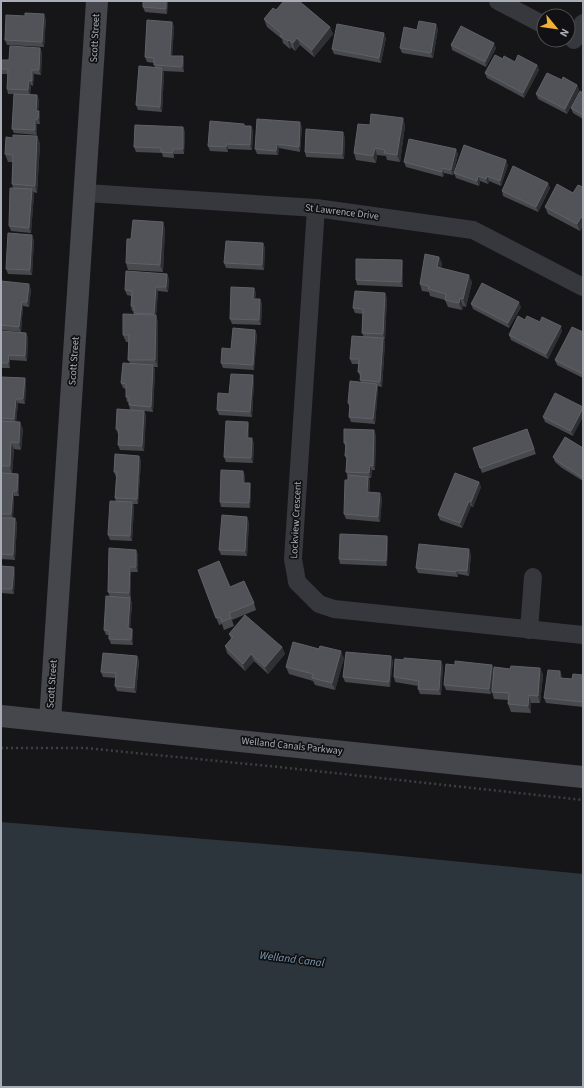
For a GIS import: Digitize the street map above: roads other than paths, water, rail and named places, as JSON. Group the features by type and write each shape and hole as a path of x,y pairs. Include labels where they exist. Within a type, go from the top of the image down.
{"street":[{"name":"Scott Street","path":"50,721 86,194 97,1"},
{"path":"498,1 536,21"},
{"path":"576,39 583,23"},
{"name":"St Lawrence Drive","path":"86,194 316,208 473,230 583,287"},
{"name":"Lockview Crescent","path":"316,208 293,559 297,582 319,604 334,609 583,635"},
{"path":"529,630 533,577"},
{"name":"Welland Canals Parkway","path":"1,716 583,777"}],"water":[{"name":"Welland Canal","path":"1,822 361,852 583,874 583,1087 1,1087"}]}
